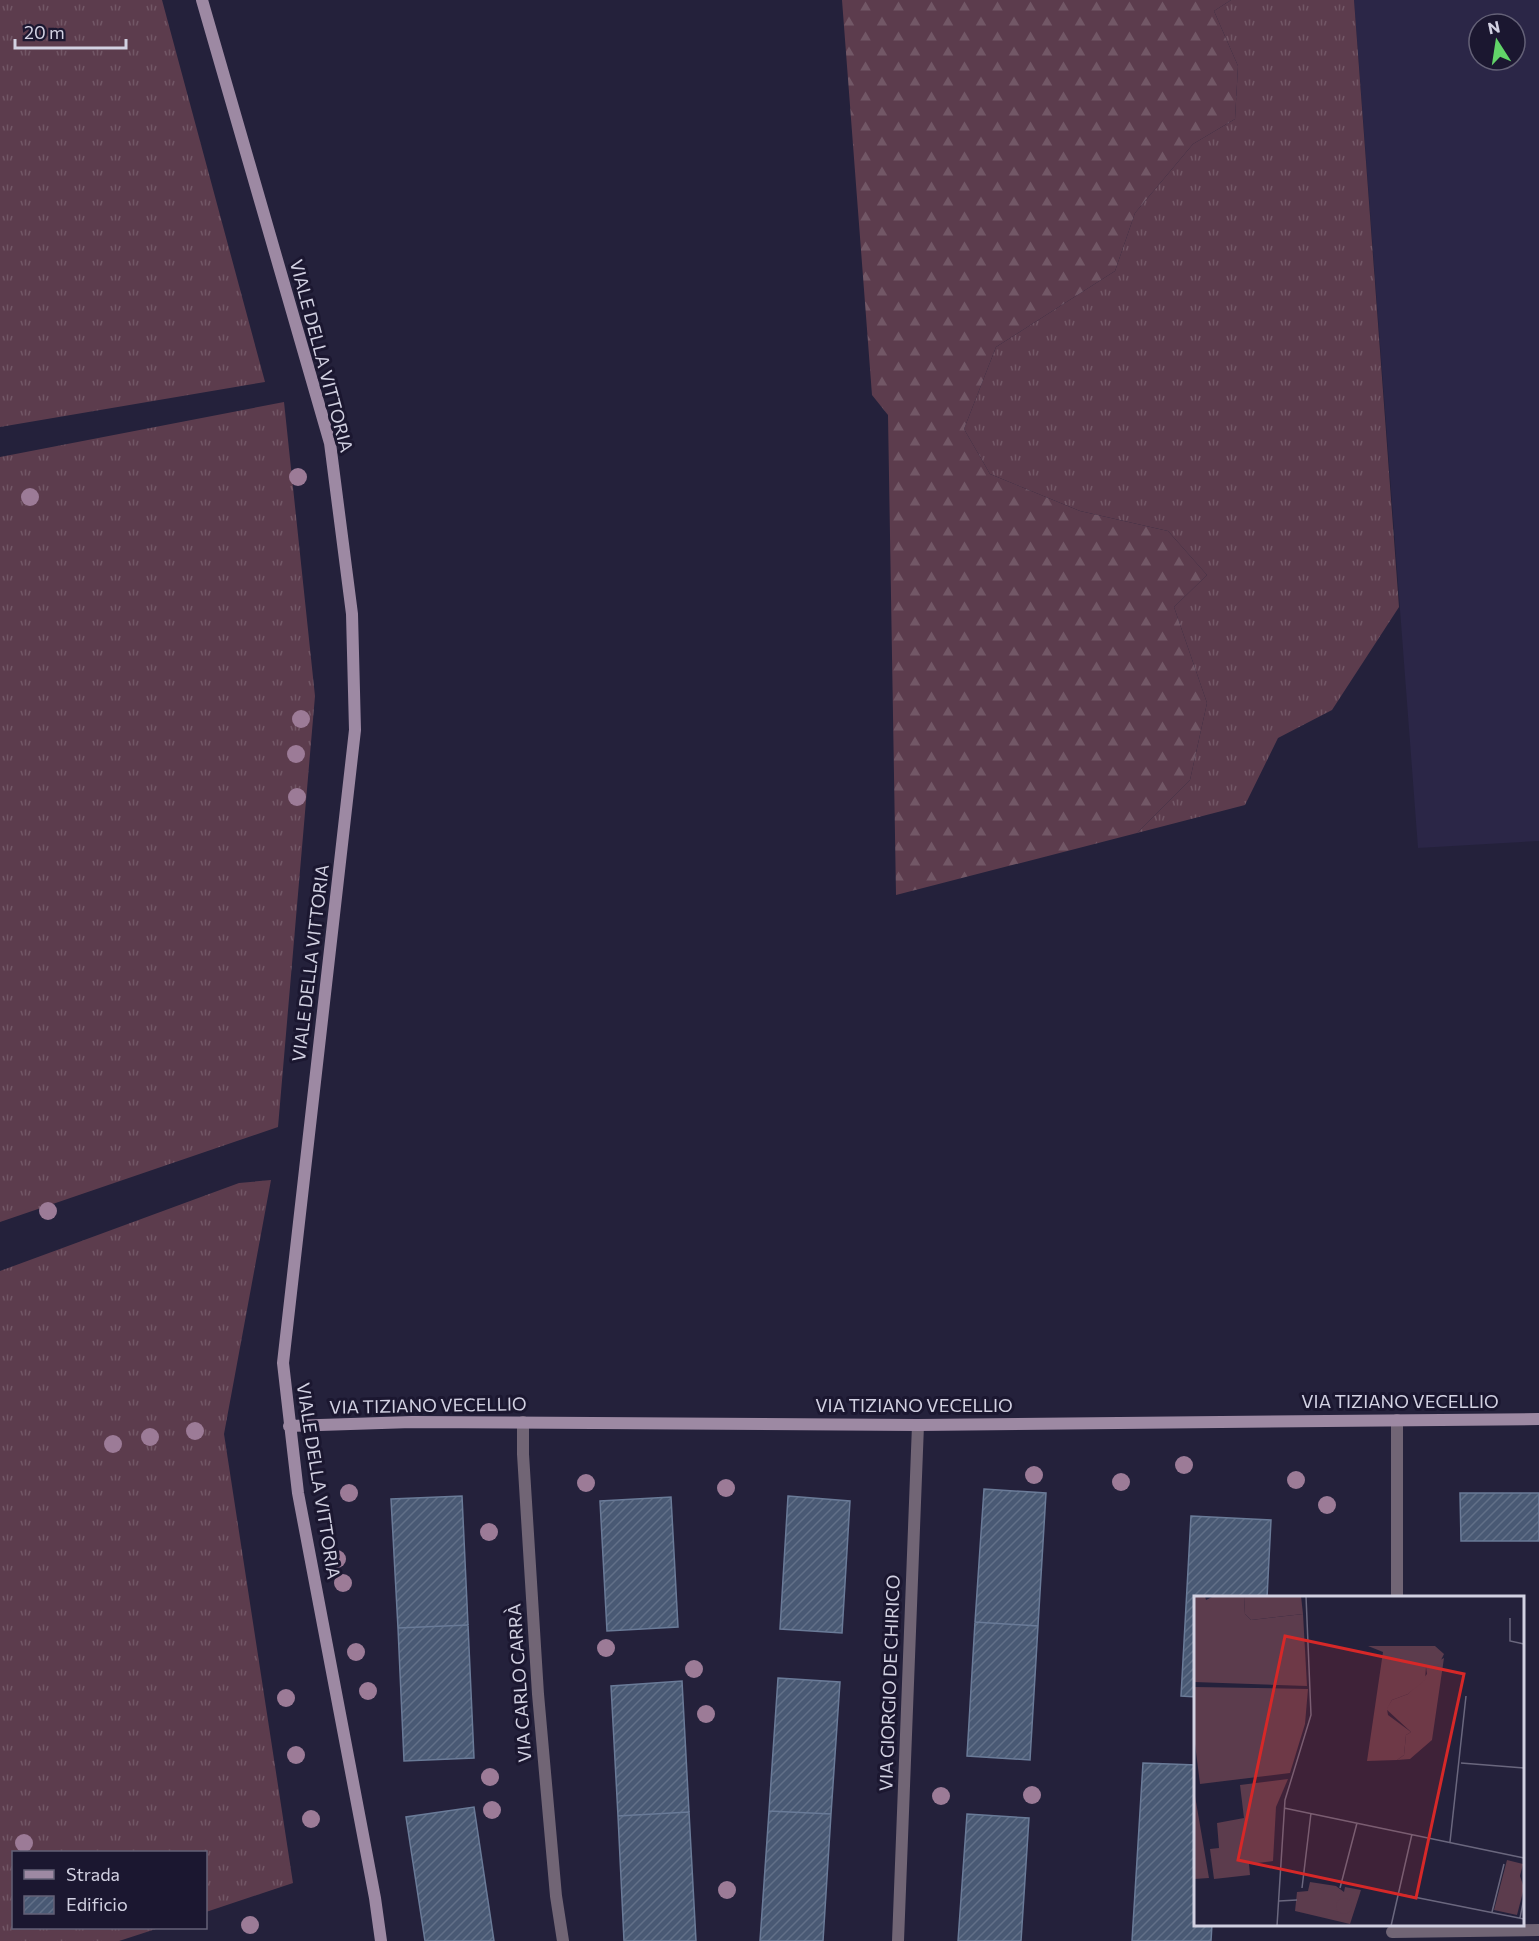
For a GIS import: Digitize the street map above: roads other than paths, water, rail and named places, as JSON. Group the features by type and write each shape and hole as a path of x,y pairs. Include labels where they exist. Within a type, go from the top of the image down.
{"street":[{"name":"VIALE DELLA VITTORIA","path":"202,0 330,442 352,614 356,730 283,1363 298,1493 375,1898 381,1941"},
{"name":"VIA TIZIANO VECELLIO","path":"289,1426 387,1422 918,1425 1539,1419"},
{"path":"1397,1420 1397,1596"},
{"name":"VIA CARLO CARRÀ","path":"523,1422 538,1694 556,1896 563,1941"},
{"name":"VIA GIORGIO DE CHIRICO","path":"898,1941 918,1425"},
{"path":"1392,1932 1539,1930"}]}
